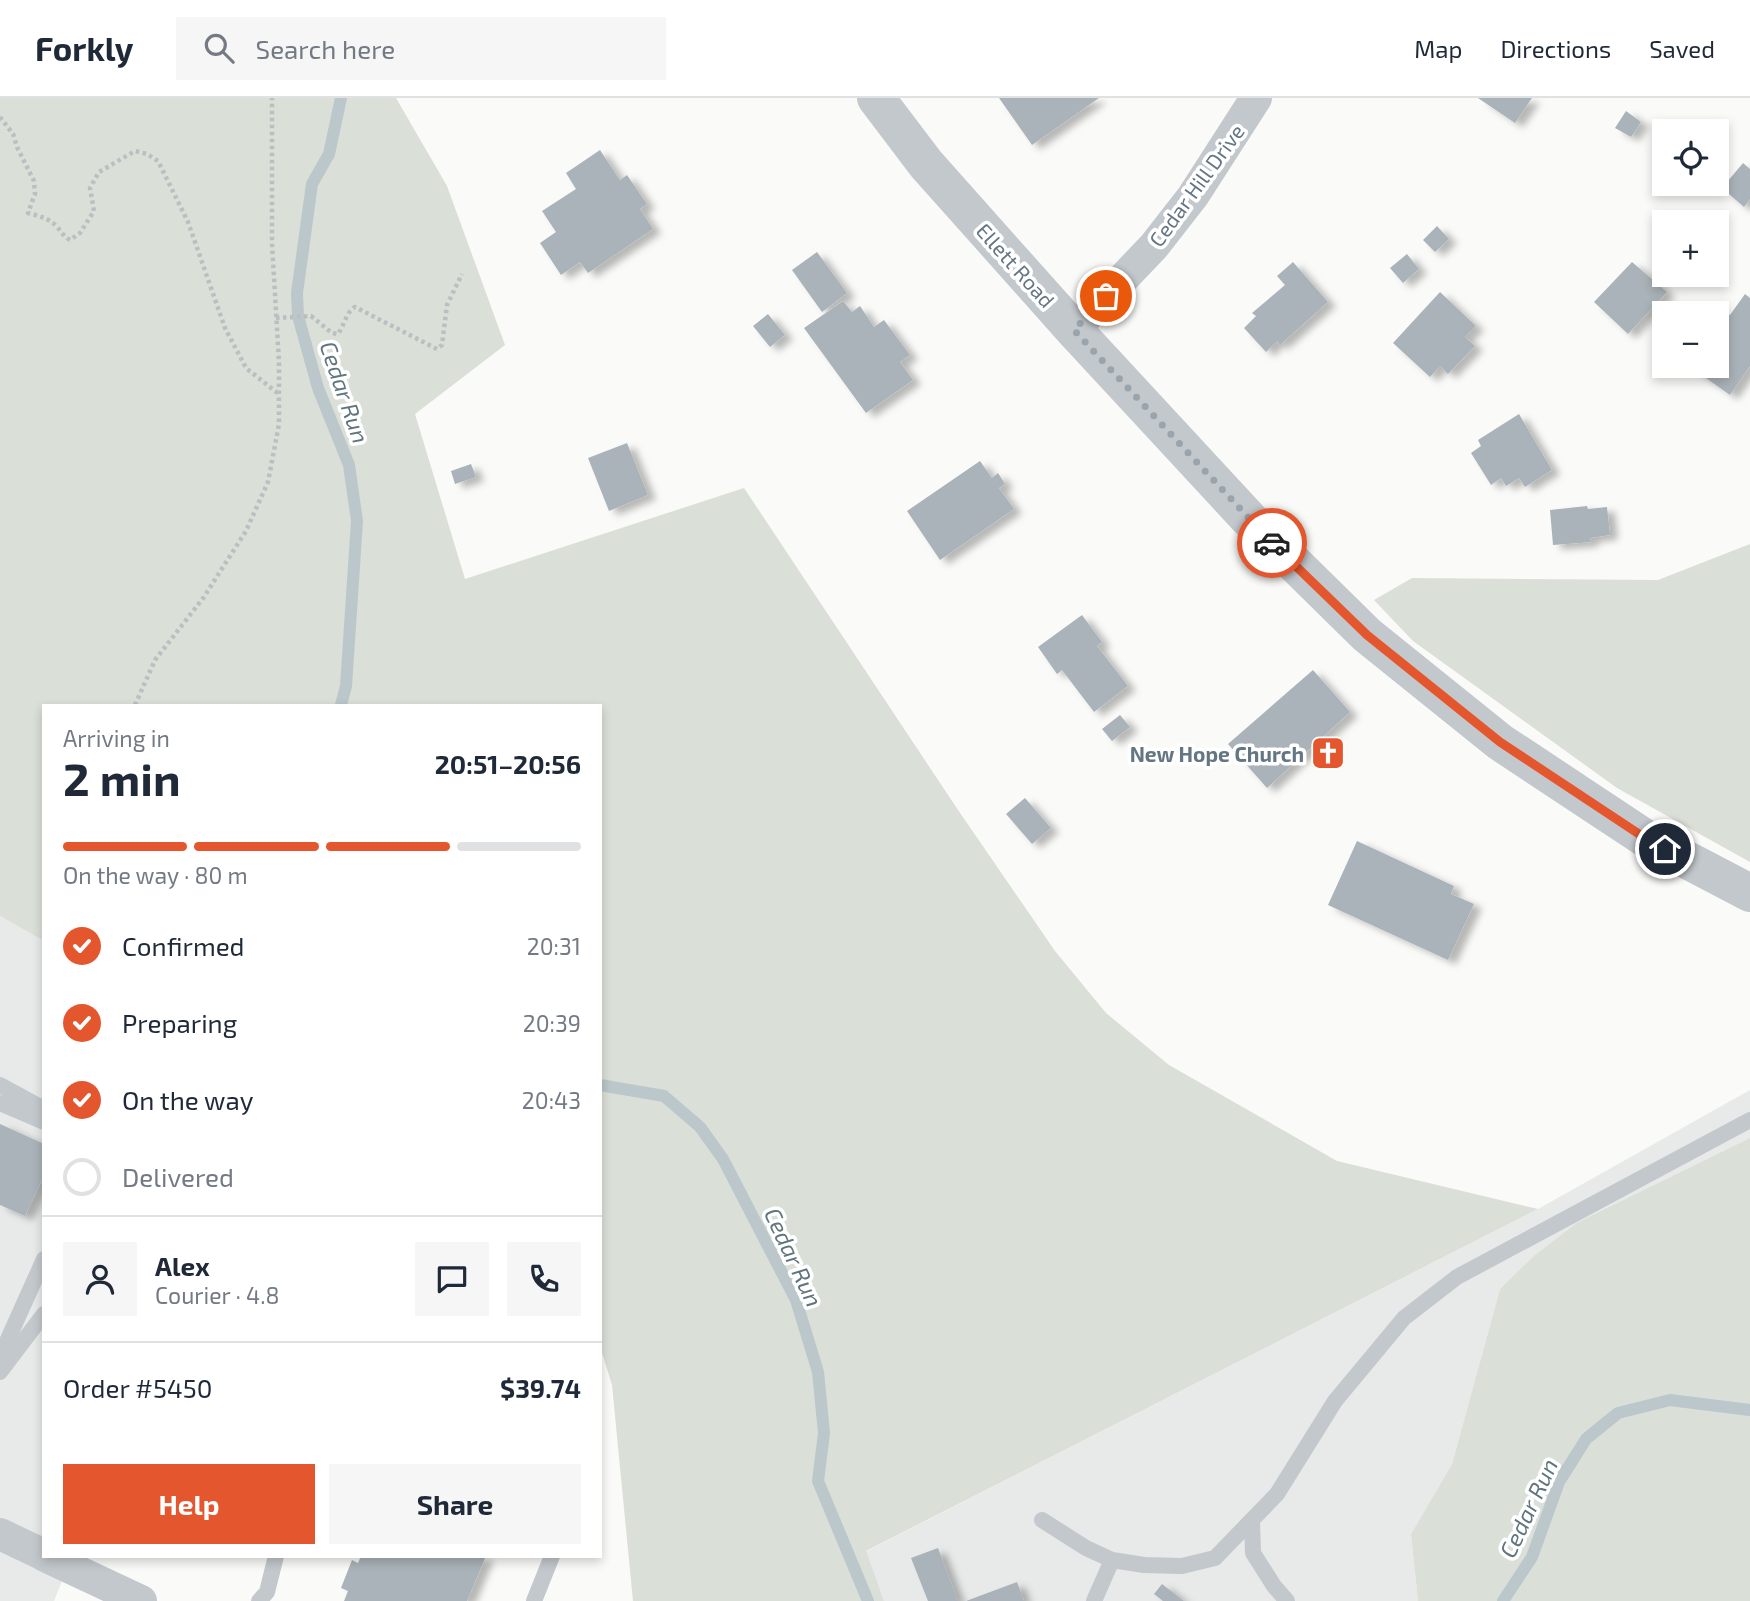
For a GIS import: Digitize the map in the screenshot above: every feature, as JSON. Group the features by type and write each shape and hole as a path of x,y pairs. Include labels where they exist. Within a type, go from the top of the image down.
{"street":[{"name":"Ellett Road","path":"876,98 926,164 1074,330 1249,519 1367,635 1500,742 1645,838 1750,893"},
{"name":"Cedar Hill Drive","path":"1074,330 1154,246 1193,196 1256,98"},
{"path":"0,1534 42,1554"},
{"path":"51,1558 141,1601"}],"lane":[{"path":"0,1085 42,1108"},
{"path":"0,1102 42,1121"},
{"path":"1042,1520 1086,1548 1112,1560 1144,1565 1182,1566 1215,1558 1277,1494 1335,1401 1404,1318 1457,1277 1750,1120"},
{"path":"0,1357 42,1263"},
{"path":"0,1372 42,1317"},
{"path":"1252,1522 1253,1553 1287,1601"},
{"path":"260,1601 267,1592 276,1558"},
{"path":"534,1601 551,1558"},
{"path":"1094,1601 1112,1560"}],"path":[{"path":"135,704 155,660 204,597 246,531 268,482 279,424 272,244 272,98"},
{"path":"0,117 13,134 34,181 35,194 28,213 47,219 70,240 80,233 94,211 90,188 99,172 135,151 158,161 188,222 225,328 246,368 279,395"},
{"path":"276,318 311,316 332,333 338,334 350,310 355,307 437,349 442,345 447,305 462,274"}],"shaded area":[{"path":"0,98 396,98 447,186 505,345 415,414 465,579 744,488 1055,951 1106,1013 1169,1065 1337,1161 1538,1209 866,1551 884,1601 633,1601 612,1385 602,1352 602,704 42,704 42,940 0,916"},
{"path":"1750,544 1750,862 1617,788 1413,641 1374,600 1412,578 1658,580"},
{"path":"0,916 42,940 42,1558 71,1558 54,1601 0,1601"},
{"path":"1750,1090 1750,1138 1578,1222 1500,1289 1452,1464 1411,1534 1418,1601 884,1601 865,1552 1538,1209"},
{"path":"1750,1138 1750,1601 1418,1601 1411,1534 1452,1464 1500,1289 1534,1256 1578,1222"}],"building":[{"path":"999,98 1099,98 1032,145"},
{"path":"1478,98 1532,98 1515,123"},
{"path":"1626,111 1641,122 1631,137 1615,128"},
{"path":"600,150 620,180 627,175 647,204 640,209 653,229 588,273 580,262 561,275 540,243 556,232 542,211 576,189 566,173"},
{"path":"1743,163 1750,169 1750,199 1744,207 1729,194 1729,180"},
{"path":"1437,226 1449,239 1435,252 1423,240"},
{"path":"817,252 847,293 822,312 792,270"},
{"path":"1407,254 1419,269 1403,283 1390,268"},
{"path":"1293,262 1328,302 1280,345 1277,341 1266,352 1244,328 1256,316 1252,313 1285,285 1277,276"},
{"path":"1632,262 1652,279 1652,287 1661,287 1667,292 1659,301 1652,301 1652,308 1628,334 1594,302"},
{"path":"1440,292 1476,326 1465,337 1475,346 1448,374 1440,366 1430,377 1393,343"},
{"path":"1745,294 1750,298 1750,366 1730,395 1706,378 1729,378 1730,315"},
{"path":"843,301 852,312 860,306 874,327 884,320 910,355 900,362 913,380 866,413 804,328"},
{"path":"768,314 785,335 770,347 753,326"},
{"path":"1519,414 1552,470 1525,487 1519,478 1506,486 1501,478 1491,485 1471,453 1481,446 1478,440"},
{"path":"627,443 648,495 609,511 588,458"},
{"path":"980,461 992,478 998,473 1005,484 999,488 1014,509 940,560 907,511"},
{"path":"471,464 476,477 455,484 451,471"},
{"path":"1587,506 1588,509 1607,507 1610,535 1590,538 1591,542 1553,545 1550,510"},
{"path":"1082,615 1102,642 1097,646 1128,686 1094,712 1062,670 1057,674 1038,647"},
{"path":"1313,670 1350,712 1267,788 1228,744"},
{"path":"1120,715 1130,727 1112,741 1102,729"},
{"path":"1025,798 1051,828 1032,844 1006,814"},
{"path":"1357,841 1454,886 1451,894 1474,904 1448,960 1328,905"},
{"path":"0,1124 42,1143 42,1179 25,1216 0,1205"},
{"path":"938,1548 958,1601 928,1601 911,1558"},
{"path":"360,1558 485,1558 467,1601 344,1601 348,1591 341,1588 352,1560 358,1563"},
{"path":"1017,1582 1024,1601 966,1601"},
{"path":"1162,1584 1184,1601 1163,1601 1154,1594"}],"waterway":[{"name":"Cedar Run","path":"341,98 329,154 312,184 297,293 298,316 318,388 349,465 357,521 346,686 341,704"},
{"name":"Cedar Run","path":"602,1085 664,1096 700,1127 723,1159 796,1300 818,1372 824,1433 818,1481 868,1601"},
{"name":"Cedar Run","path":"1503,1601 1532,1557 1559,1482 1586,1439 1618,1413 1670,1400 1750,1410"}],"way so far":[{"path":"1106,296 1074,330 1272,543"}],"place":[{"name":"New Hope Church","path":"1328,753"}],"route":[{"path":"1272,543 1367,635 1500,742 1665,849"}]}
